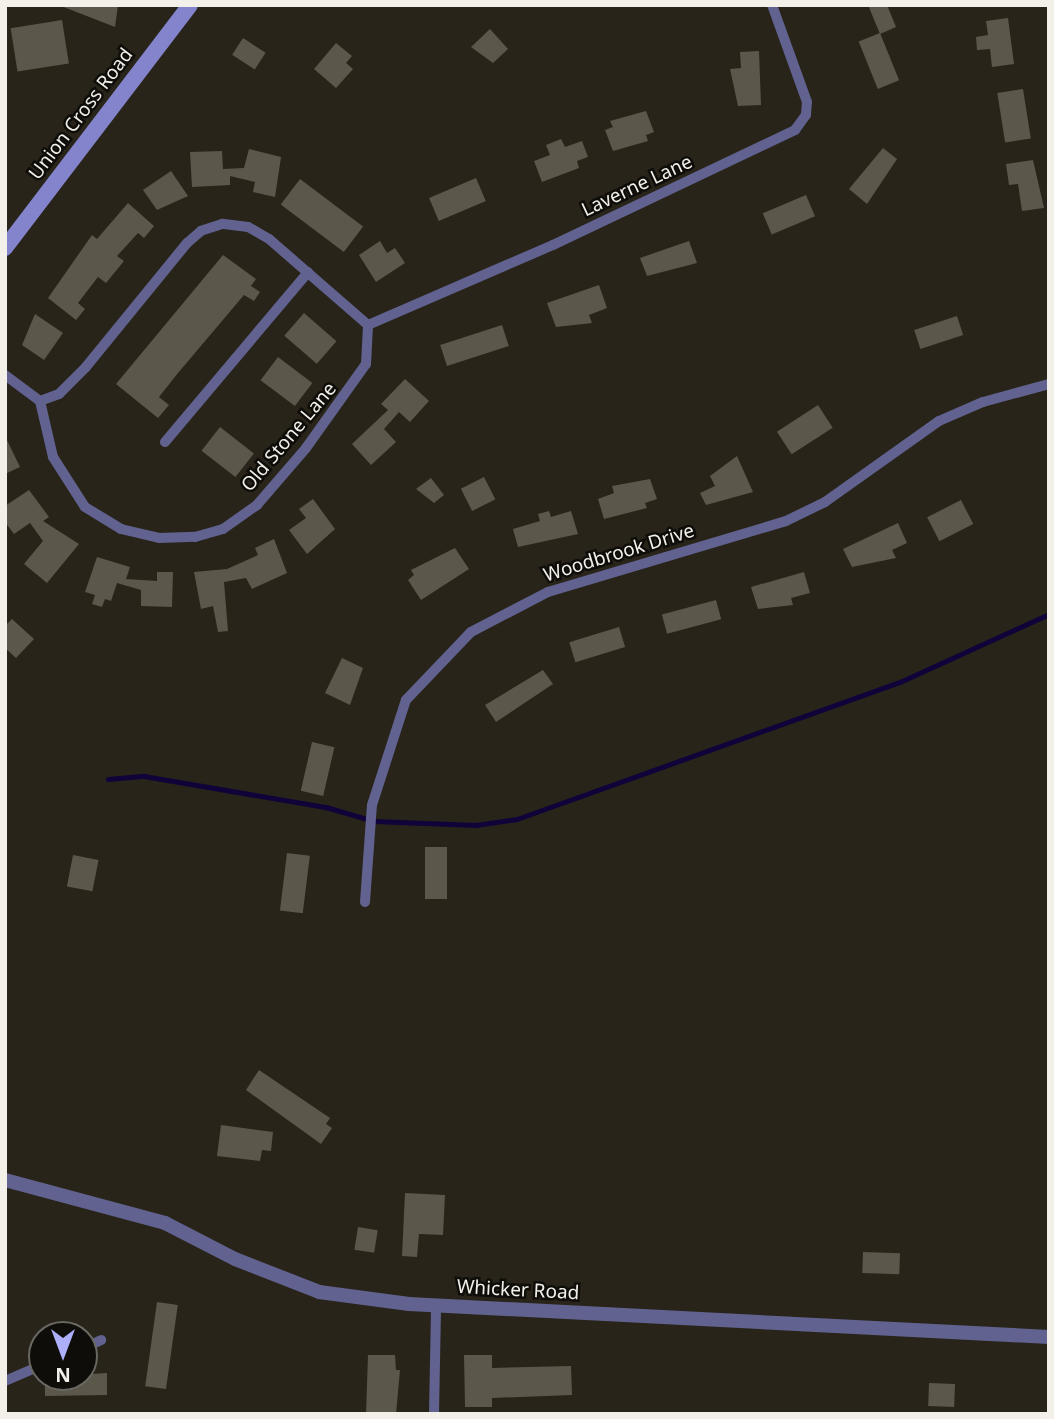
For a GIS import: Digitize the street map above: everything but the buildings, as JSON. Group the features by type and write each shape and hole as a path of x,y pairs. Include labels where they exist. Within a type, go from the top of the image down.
{"main road":[{"name":"Union Cross Road","path":"5,248 190,5"}],"street":[{"name":"Laverne Lane","path":"368,325 553,245 795,130 806,115 807,102 772,5"},
{"path":"5,375 40,401 59,394 86,367 201,231 222,224 248,227 308,272 368,325"},
{"path":"165,442 308,272"},
{"name":"Old Stone Lane","path":"40,401 53,457 85,507 121,529 159,538 195,537 223,529 257,505 306,448 366,364 368,325"},
{"name":"Woodbrook Drive","path":"365,902 372,805 406,700 471,632 548,592 786,521 825,502 939,421 983,401 1049,384"},
{"name":"Whicker Road","path":"5,1180 165,1223 235,1259 319,1292 436,1305 1049,1338"},
{"path":"434,1414 436,1305"},
{"path":"98,1342 102,1340"},
{"path":"5,1381 28,1371"}],"waterway":[{"path":"108,779 144,776 326,807 374,821 476,825 517,819 900,682 1049,614"}]}
